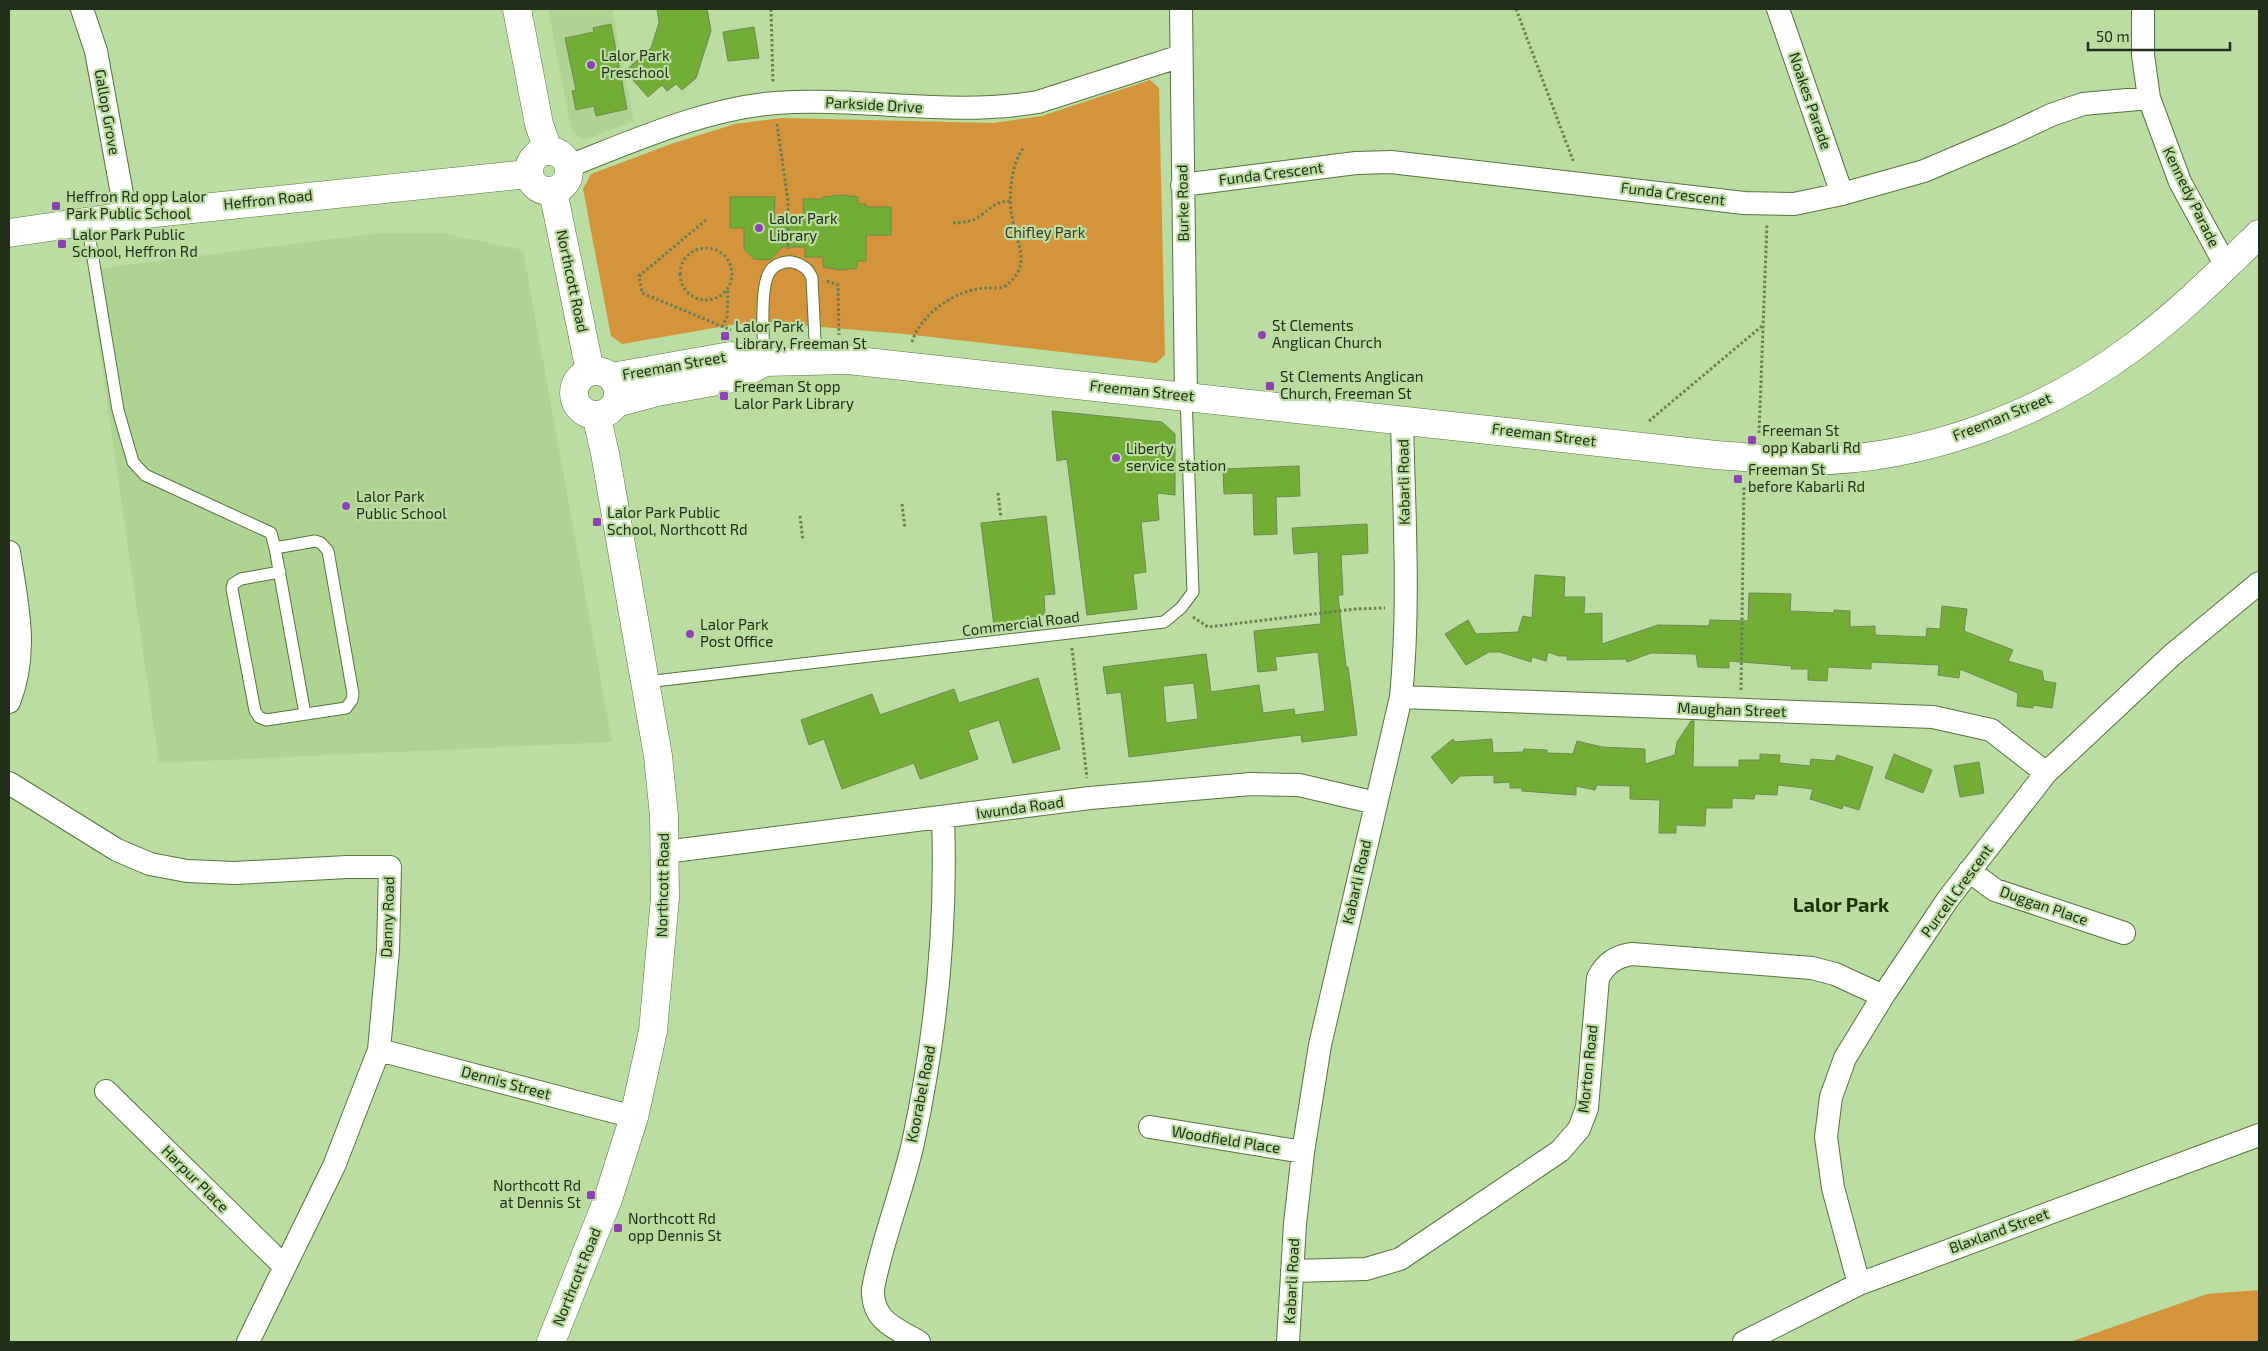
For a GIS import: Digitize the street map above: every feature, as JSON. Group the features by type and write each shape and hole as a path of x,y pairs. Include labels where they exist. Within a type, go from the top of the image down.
{"street":[{"name":"Gallop Grove","path":"82,9 96,51 126,216"},
{"path":"518,9 539,124 558,158 570,171 566,182 552,191 540,189 528,174 530,163 542,151 558,158"},
{"name":"Burke Road","path":"1181,9 1186,396"},
{"name":"Noakes Parade","path":"1778,9 1842,194"},
{"name":"Kennedy Parade","path":"2143,9 2143,55 2149,98 2180,182 2226,266"},
{"name":"Parkside Drive","path":"558,158 751,106 818,101 941,109 1021,105 1038,102 1181,56"},
{"name":"Funda Crescent","path":"1182,185 1356,163 1391,162 1744,203 1794,204 1842,194 1924,171 2059,112 2084,104 2149,98"},
{"name":"Heffron Road","path":"9,233 87,220 528,174"},
{"name":"Northcott Road","path":"552,191 601,374"},
{"name":"Freeman Street","path":"601,374 730,356 765,362 848,360 1716,455 1785,460 1843,459 1929,445 1982,429 2081,382 2134,346 2226,266 2259,234"},
{"name":"Freeman Street","path":"606,409 658,392 734,378 765,362"},
{"path":"584,374 601,374 619,389 606,409 590,414 579,407 574,396 576,383 584,374"},
{"name":"Northcott Road","path":"551,1342 598,1225 634,1116 653,1031 665,898 658,756 605,453 606,409"},
{"name":"Kabarli Road","path":"1288,1342 1292,1271 1303,1152 1320,1045 1401,697 1406,607 1402,420"},
{"path":"9,552 22,645 14,688 9,702"},
{"name":"Purcell Crescent","path":"1859,1284 1833,1188 1828,1154 1828,1118 1831,1097 1845,1058 1883,996 1968,871 2046,773 2172,655 2259,583"},
{"name":"Maughan Street","path":"1401,697 1933,717 1991,730 2046,773"},
{"name":"Danny Road","path":"9,783 117,850 150,864 187,871 235,873 347,867 390,867 388,950 379,1050 334,1166 248,1342"},
{"name":"Iwunda Road","path":"664,852 1090,798 1251,784 1299,785 1376,803"},
{"name":"Koorabel Road","path":"919,1342 881,1318 874,1306 873,1290 912,1145 928,1065 941,952 944,852 943,818"},
{"name":"Duggan Place","path":"1968,871 1995,890 2124,933"},
{"name":"Morton Road","path":"1292,1271 1366,1268 1400,1259 1560,1151 1579,1129 1587,1108 1598,978 1605,966 1619,957 1632,954 1812,968 1835,974 1883,996"},
{"name":"Dennis Street","path":"379,1050 634,1116"},
{"name":"Harpur Place","path":"106,1091 284,1266"},
{"name":"Woodfield Place","path":"1150,1128 1303,1152"},
{"name":"Blaxland Street","path":"1744,1342 1859,1284 2259,1135"}],"lane":[{"path":"87,220 118,410 133,462 145,475 267,530 273,536 305,714"},
{"path":"765,362 763,335 768,273 774,266 788,262 802,266 811,274 816,360"},
{"name":"Commercial Road","path":"646,682 1164,622 1181,608 1193,592 1186,396"},
{"path":"275,548 315,541 325,547 353,694 352,700 346,708 266,720 259,717 255,711 232,589 233,584 241,579 280,572"}],"path":[{"path":"771,9 773,84"},
{"path":"1516,9 1573,158"},
{"path":"776,123 788,201 788,262"},
{"path":"912,342 915,332 921,323 950,299 977,289 1004,287 1017,275 1021,249 1012,218 1011,201 1014,161 1024,147"},
{"path":"954,223 970,221 981,216 997,202 1011,201"},
{"path":"1759,433 1768,203"},
{"path":"706,220 639,276 642,293 731,330"},
{"path":"722,327 727,317 728,288 732,280 730,264 719,252 703,248 688,256 683,262 680,279 683,288 697,299 715,299 728,288"},
{"path":"838,286 839,335"},
{"path":"1648,421 1762,326"},
{"path":"1740,711 1744,485"},
{"path":"998,492 1001,518"},
{"path":"902,504 906,529"},
{"path":"800,516 802,541"},
{"path":"1181,608 1208,627 1356,609 1406,607"},
{"path":"1070,633 1090,798"}],"shaded area":[{"name":"Lalor Park Preschool","path":"548,9 612,9 634,121 584,140 572,133"},
{"name":"Lalor Park Public School","path":"381,233 442,233 523,250 612,742 159,763 88,270"}],"green space":[{"name":"Chifley Park","path":"1150,80 1159,88 1165,355 1156,363 905,334 774,323 737,324 622,344 611,336 583,189 591,174 671,144 735,124 782,118 993,123 1042,116"},
{"path":"2259,1290 2259,1342 2070,1342 2207,1294"}],"building":[{"path":"657,9 707,9 711,31 696,78 682,90 676,84 667,91 662,85 648,97 625,71 651,48 659,23"},
{"path":"611,24 627,109 596,116 594,106 576,110 572,91 576,90 565,38 594,32 593,28"},
{"path":"754,27 759,58 728,61 723,32"},
{"path":"841,195 858,197 858,204 866,204 866,207 891,207 891,235 866,235 866,261 857,261 857,268 840,270 823,267 823,257 805,257 805,247 782,247 770,260 754,259 744,249 744,228 730,228 730,197 775,197 774,222 804,222 803,199 823,199 823,197"},
{"path":"1052,411 1162,422 1175,434 1175,495 1157,493 1159,520 1141,522 1146,572 1133,574 1137,609 1087,615 1067,459 1057,461"},
{"path":"1299,466 1300,496 1276,497 1277,534 1254,535 1253,493 1224,494 1223,469"},
{"path":"1046,516 1055,594 1044,595 1045,612 1038,621 994,626 981,523"},
{"path":"1367,524 1368,553 1341,555 1343,595 1338,595 1346,667 1348,667 1357,735 1302,742 1301,735 1129,757 1121,692 1107,694 1103,667 1206,654 1211,692 1259,685 1263,713 1294,709 1295,715 1325,711 1318,652 1275,657 1277,670 1258,672 1254,631 1321,624 1318,552 1294,554 1292,528","holes":["1194,683 1198,719 1166,723 1163,686"]},
{"path":"1535,575 1565,577 1564,597 1585,597 1584,614 1602,613 1602,644 1658,625 1709,626 1710,620 1748,621 1749,593 1791,594 1790,611 1834,613 1834,610 1850,611 1850,627 1875,626 1875,635 1926,637 1927,628 1940,629 1942,606 1967,609 1964,631 2013,650 2008,661 2042,671 2044,681 2056,683 2052,708 2033,705 2033,708 2017,706 2018,693 1960,669 1959,678 1938,675 1939,665 1871,662 1871,669 1828,667 1827,681 1808,680 1808,669 1791,669 1792,666 1729,661 1729,668 1698,667 1696,654 1651,653 1627,662 1626,659 1567,660 1567,656 1559,656 1548,652 1546,661 1532,657 1531,662 1500,652 1489,652 1466,665 1445,634 1468,620 1476,634 1518,632 1523,616 1532,618"},
{"path":"1038,678 1060,749 1013,763 999,720 968,730 978,759 920,779 914,763 842,789 824,739 809,745 801,720 872,694 880,715 954,689 959,703"},
{"path":"1691,721 1694,721 1693,767 1739,767 1739,760 1760,760 1760,754 1780,755 1779,763 1810,766 1811,759 1835,761 1837,755 1873,767 1859,810 1843,805 1842,809 1810,799 1813,789 1778,785 1777,795 1755,794 1754,799 1732,798 1732,808 1706,808 1705,826 1676,825 1676,833 1659,833 1660,800 1630,799 1630,786 1597,785 1595,790 1576,786 1576,795 1522,791 1522,788 1510,788 1510,782 1494,783 1494,775 1460,776 1452,784 1431,757 1453,739 1455,742 1492,739 1493,753 1523,752 1524,749 1547,750 1547,753 1573,754 1577,741 1602,747 1645,749 1645,764 1675,755 1677,742"},
{"path":"1894,754 1932,770 1923,793 1885,778"},
{"path":"1979,762 1984,793 1960,797 1954,766"}],"place":[{"name":"Lalor Park Preschool","path":"591,65"},
{"name":"Heffron Rd opp Lalor Park Public School","path":"56,206"},
{"name":"Lalor Park Library","path":"759,228"},
{"name":"Lalor Park Public School, Heffron Rd","path":"62,244"},
{"name":"St Clements Anglican Church","path":"1262,335"},
{"name":"Lalor Park Library, Freeman St","path":"725,336"},
{"name":"St Clements Anglican Church, Freeman St","path":"1270,386"},
{"name":"Freeman St opp Lalor Park Library","path":"724,396"},
{"name":"Freeman St opp Kabarli Rd","path":"1752,440"},
{"name":"Liberty service station","path":"1116,458"},
{"name":"Freeman St before Kabarli Rd","path":"1738,479"},
{"name":"Lalor Park Public School","path":"346,506"},
{"name":"Lalor Park Public School, Northcott Rd","path":"597,522"},
{"name":"Lalor Park Post Office","path":"690,634"},
{"name":"Northcott Rd at Dennis St","path":"591,1195"},
{"name":"Northcott Rd opp Dennis St","path":"618,1228"}],"district":[{"name":"Lalor Park","path":"1841,905"}]}
